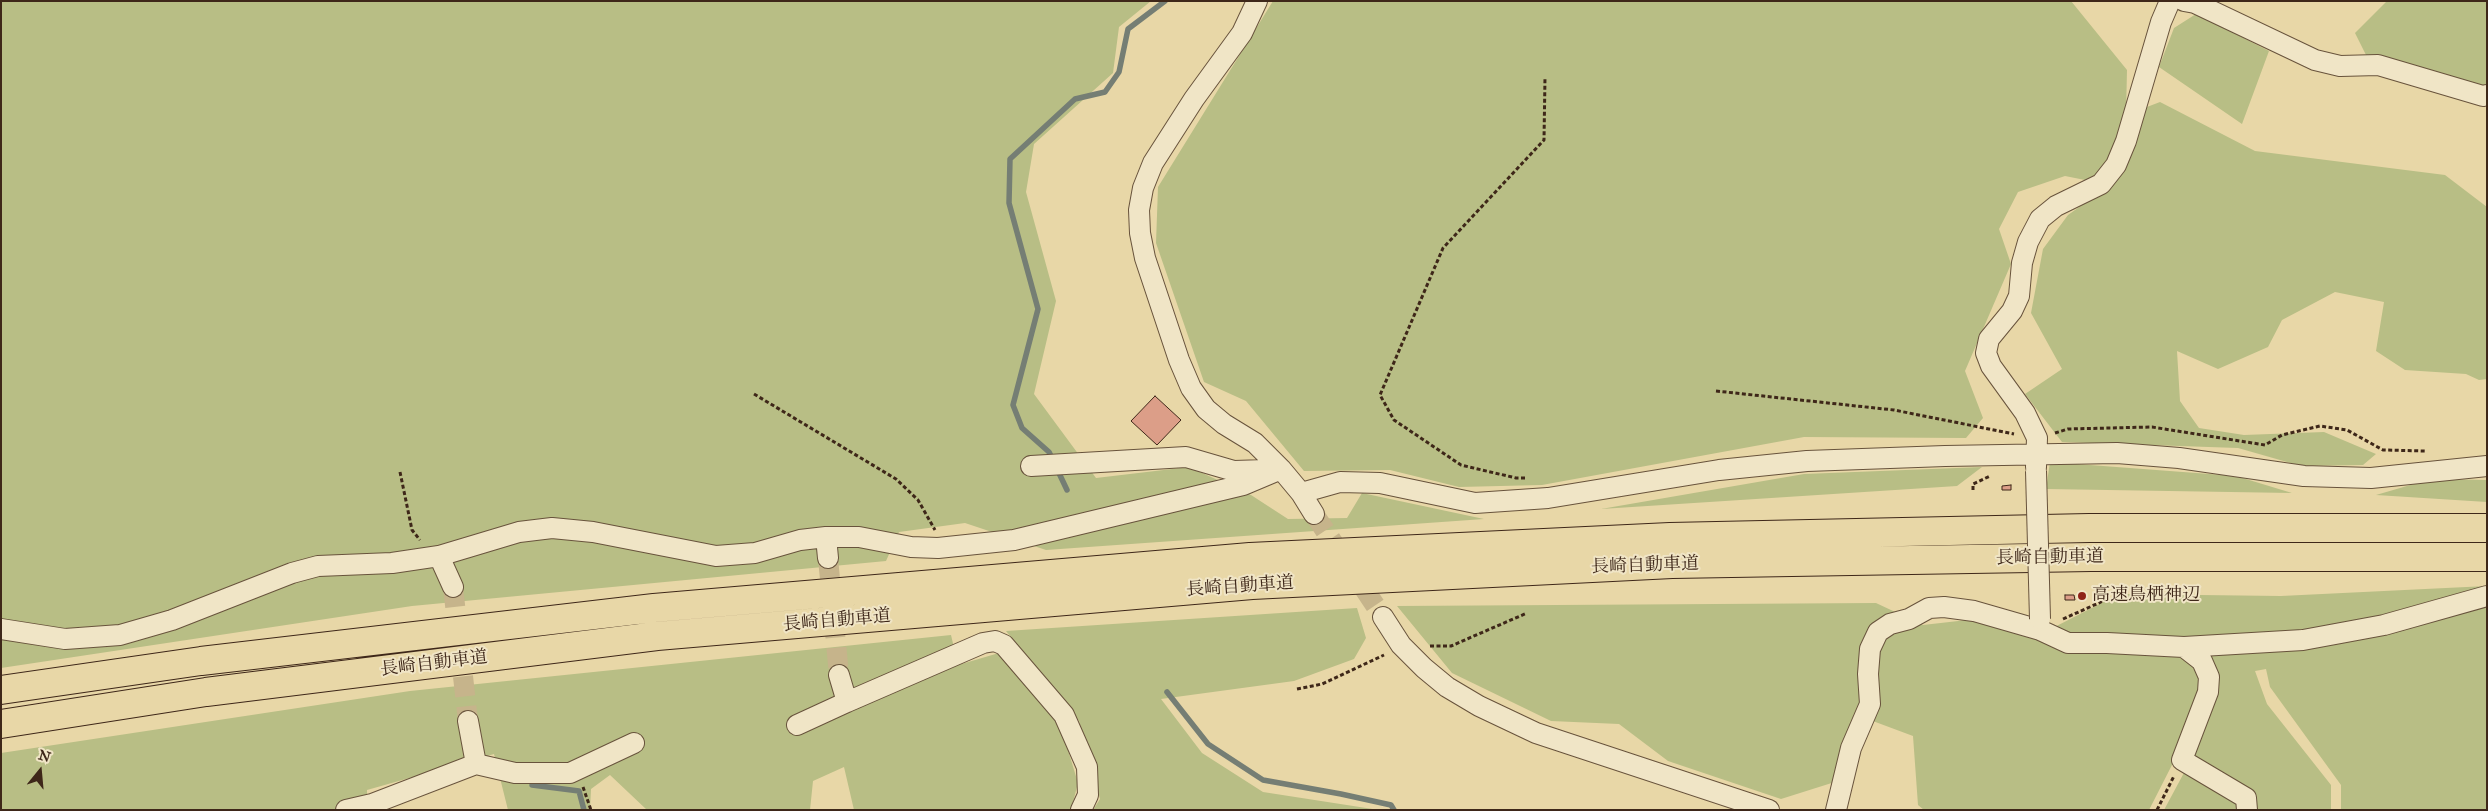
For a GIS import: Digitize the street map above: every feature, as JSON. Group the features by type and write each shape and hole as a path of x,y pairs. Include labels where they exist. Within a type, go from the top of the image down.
{"highway":[{"name":"長崎自動車道","path":"1,690 211,659 654,608 1250,557 1680,537 2089,528 2487,528"},
{"name":"長崎自動車道","path":"1,724 206,692 657,636 1252,585 1672,564 2091,557 2487,558"}],"street":[{"path":"1257,1 1242,33 1194,99 1153,163 1143,188 1139,210 1140,225 1145,258 1179,360 1191,388 1206,409 1224,424 1255,443 1281,469 1301,493 1314,514"},
{"path":"2040,624 2036,463 2038,438 2025,413 1991,366 1986,353 1989,339 2012,311 2019,296 2022,263 2028,242 2040,219 2056,206 2101,184 2116,165 2161,22 2170,1"},
{"path":"2184,1 2315,60 2340,66 2378,65 2483,96 2487,95"},
{"path":"1301,493 1340,482 1380,483 1475,503 1548,498 1719,470 1806,461 2036,463 2118,453 2162,456 2304,476 2370,478 2487,466"},
{"path":"1031,466 1186,457 1234,471 1281,469"},
{"path":"1,629 65,639 120,635 172,620 292,573 318,566 392,563 439,556 519,532 552,528 593,532 716,556 754,554 800,540 826,537 859,537 911,548 938,548 1014,540 1243,485 1281,469"},
{"path":"826,537 828,558"},
{"path":"439,556 453,587"},
{"path":"1836,810 1851,748 1870,704 1868,674 1870,649 1878,632 1890,624 1909,619 1928,608 1944,606 2040,624 2068,643 2184,647 2303,640 2384,625 2487,596"},
{"path":"1384,618 1401,645 1424,668 1448,687 1479,706 1536,733 1769,810"},
{"path":"796,725 983,643 995,641 1004,645 1064,715 1087,767 1088,794 1081,810"},
{"path":"2184,647 2202,661 2209,676 2208,692 2182,760 2246,798 2247,810"},
{"path":"839,675 847,702"},
{"path":"468,721 476,764"},
{"path":"346,810 372,804 476,764 516,773 570,773 634,743"}],"path":[{"path":"1535,478 1516,478 1461,465 1394,420 1380,395 1443,248 1544,140 1545,78"},
{"path":"754,394 896,479 918,500 935,529 938,548"},
{"path":"2320,426 2347,430 2383,450 2431,451"},
{"path":"400,472 412,530 420,542 439,556"},
{"path":"2040,624 2101,602 2101,596"},
{"path":"2157,810 2182,760"}],"green space":[{"path":"1,1 1151,1 1119,27 1113,73 1034,144 1026,192 1056,301 1034,394 1096,478 1189,467 1251,495 1288,519 1347,518 1362,493 1484,519 1046,550 965,523 899,532 886,561 412,606 1,668"},
{"path":"1273,1 2071,1 2127,70 2126,115 2160,102 2255,151 2445,175 2487,207 2487,379 2479,380 2466,374 2405,370 2376,351 2384,302 2335,292 2282,320 2268,347 2218,369 2177,351 2180,401 2199,428 2244,435 2324,432 2376,454 2363,465 2301,466 2238,448 2062,442 2025,394 2062,369 2031,313 2043,249 2068,215 2110,185 2065,176 2018,192 1999,229 2011,264 1965,371 1983,418 1966,438 1804,437 1542,485 1459,487 1390,470 1304,471 1246,401 1204,382 1156,243 1158,187"},
{"path":"2387,1 2487,1 2487,87 2368,59 2355,33"},
{"path":"2196,14 2269,51 2242,124 2159,67 2174,28"},
{"path":"2050,462 2236,476 2292,493 2046,489"},
{"path":"1982,467 1957,486 1601,509 1804,474"},
{"path":"2431,479 2487,480 2487,502 2376,495"},
{"path":"2487,586 2487,810 2341,810 2341,785 2270,687 2266,669 2255,671 2267,704 2331,785 2331,810 2164,810 2193,756 2173,763 2149,810 1924,810 1918,805 1913,736 1854,714 1838,781 1781,799 1668,761 1619,724 1551,721 1452,673 1397,606 1876,603 1923,625 1967,620 2039,635 2119,594 2281,596"},
{"path":"1357,608 1366,638 1354,659 1294,681 1161,699 1202,753 1263,792 1379,810 1093,810 1100,799 1079,721 1006,631"},
{"path":"951,635 958,665 999,653 1061,727 1078,783 1071,810 854,810 844,767 813,781 810,810 647,810 610,775 591,789 590,810 508,810 494,754 367,790 367,810 1,810 1,753 410,691"}],"building":[{"path":"1155,396 1181,420 1157,445 1131,421"},
{"path":"2011,485 2011,490 2002,490 2002,486"},
{"path":"2065,595 2074,595 2075,600 2065,600"}],"waterway":[{"path":"1067,490 1049,452 1022,428 1013,405 1038,309 1009,203 1010,159 1075,99 1105,92 1119,72 1128,29 1165,1"},
{"path":"1167,692 1208,744 1263,780 1391,805 1394,810"},
{"path":"532,785 579,791 584,810"}],"tunnel":[{"path":"1314,514 1383,617"},
{"path":"828,558 839,675"},
{"path":"453,587 468,721"}],"place":[{"name":"高速鳥栖神辺","path":"2082,596"}]}
